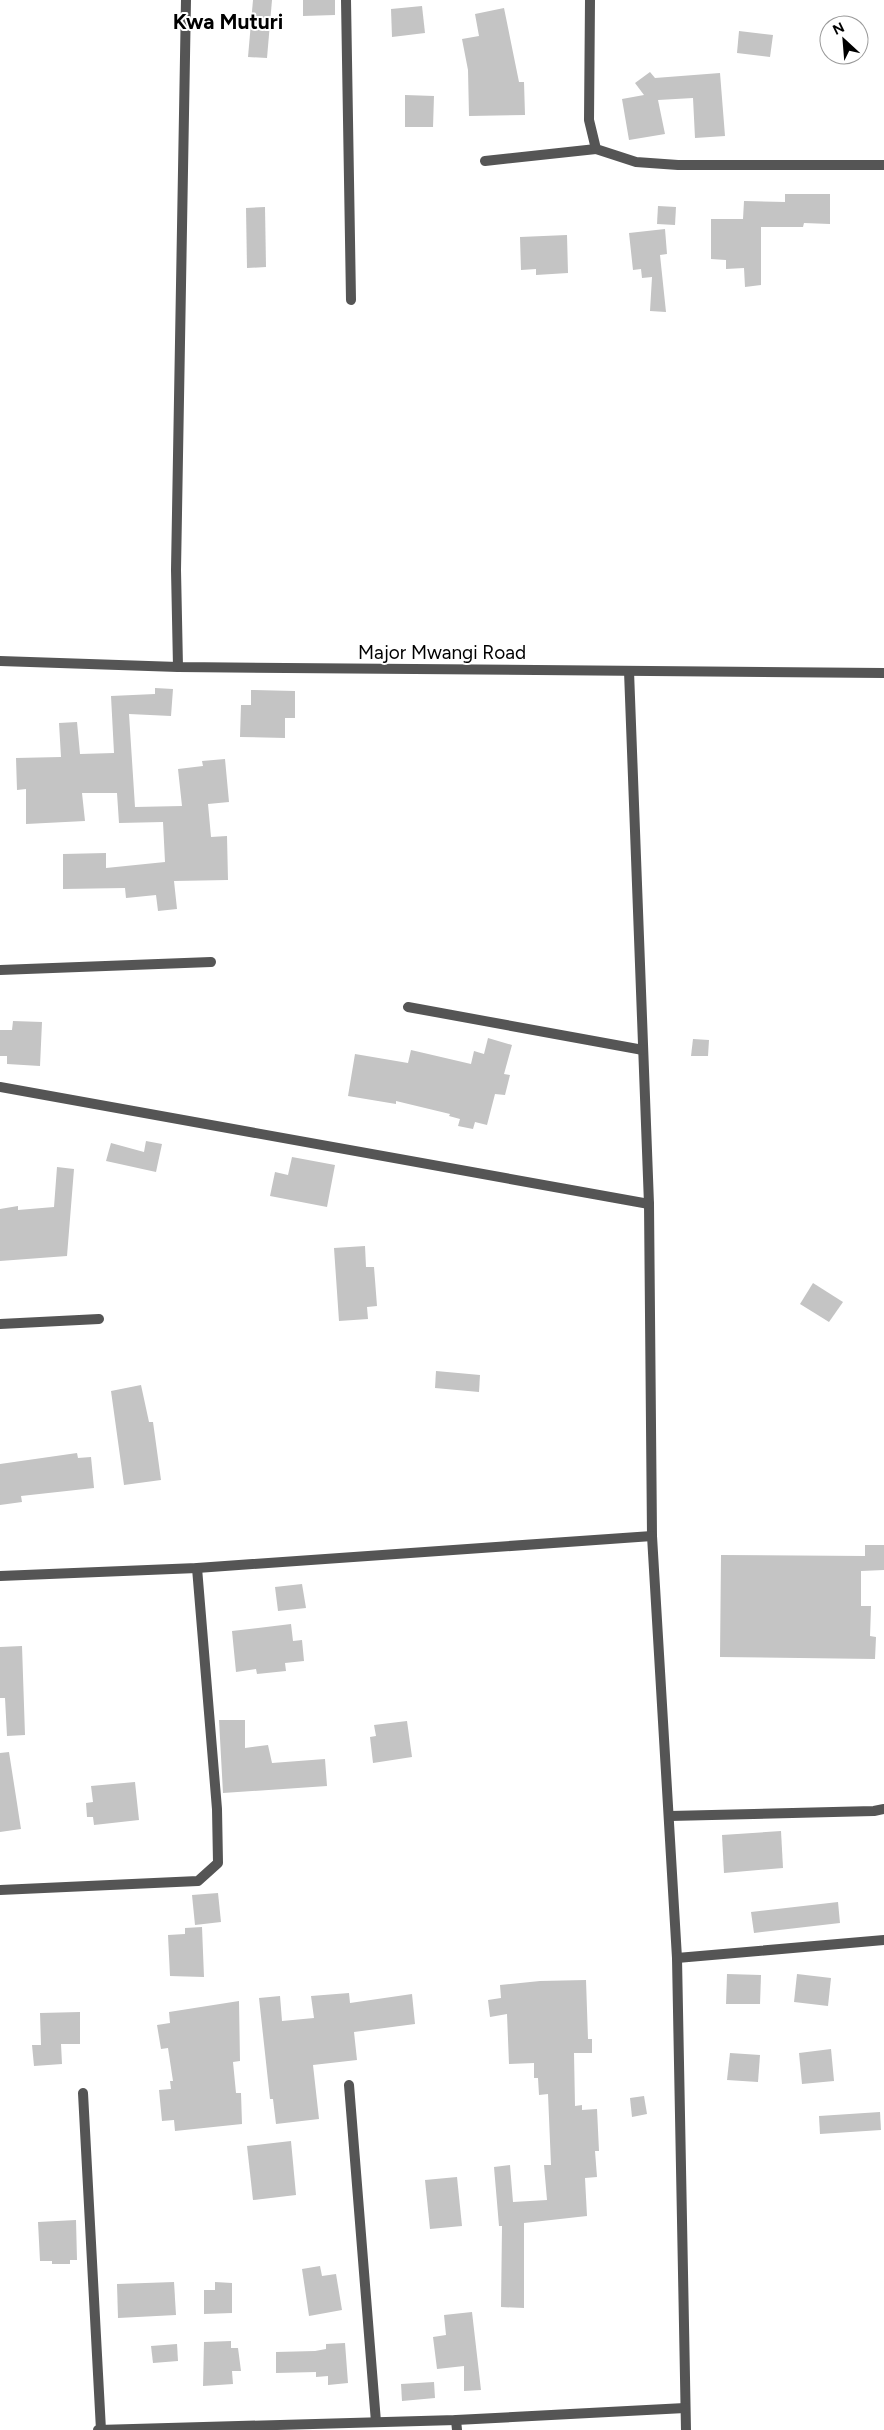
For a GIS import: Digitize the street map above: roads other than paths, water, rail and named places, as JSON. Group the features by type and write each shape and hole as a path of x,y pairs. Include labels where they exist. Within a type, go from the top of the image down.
{"street":[{"path":"178,667 176,570 186,0"},
{"path":"346,0 351,300"},
{"path":"590,0 589,120 596,149"},
{"path":"485,161 596,149 636,162 678,165 884,165"},
{"name":"Major Mwangi Road","path":"0,661 178,667 884,673"},
{"path":"629,671 649,1204 652,1536 677,1958 686,2430"},
{"path":"0,970 211,962"},
{"path":"408,1006 643,1050"},
{"path":"0,1087 649,1204"},
{"path":"0,1324 99,1319"},
{"path":"0,1576 197,1568 652,1536"},
{"path":"0,1890 198,1881 218,1863 217,1809 197,1568"},
{"path":"670,1816 874,1811 884,1809"},
{"path":"677,1958 884,1940"},
{"path":"349,2086 376,2422"},
{"path":"84,2093 99,2430 376,2422 457,2425 685,2408"}],"district":[{"name":"Kwa Muturi","path":"228,21"}]}
